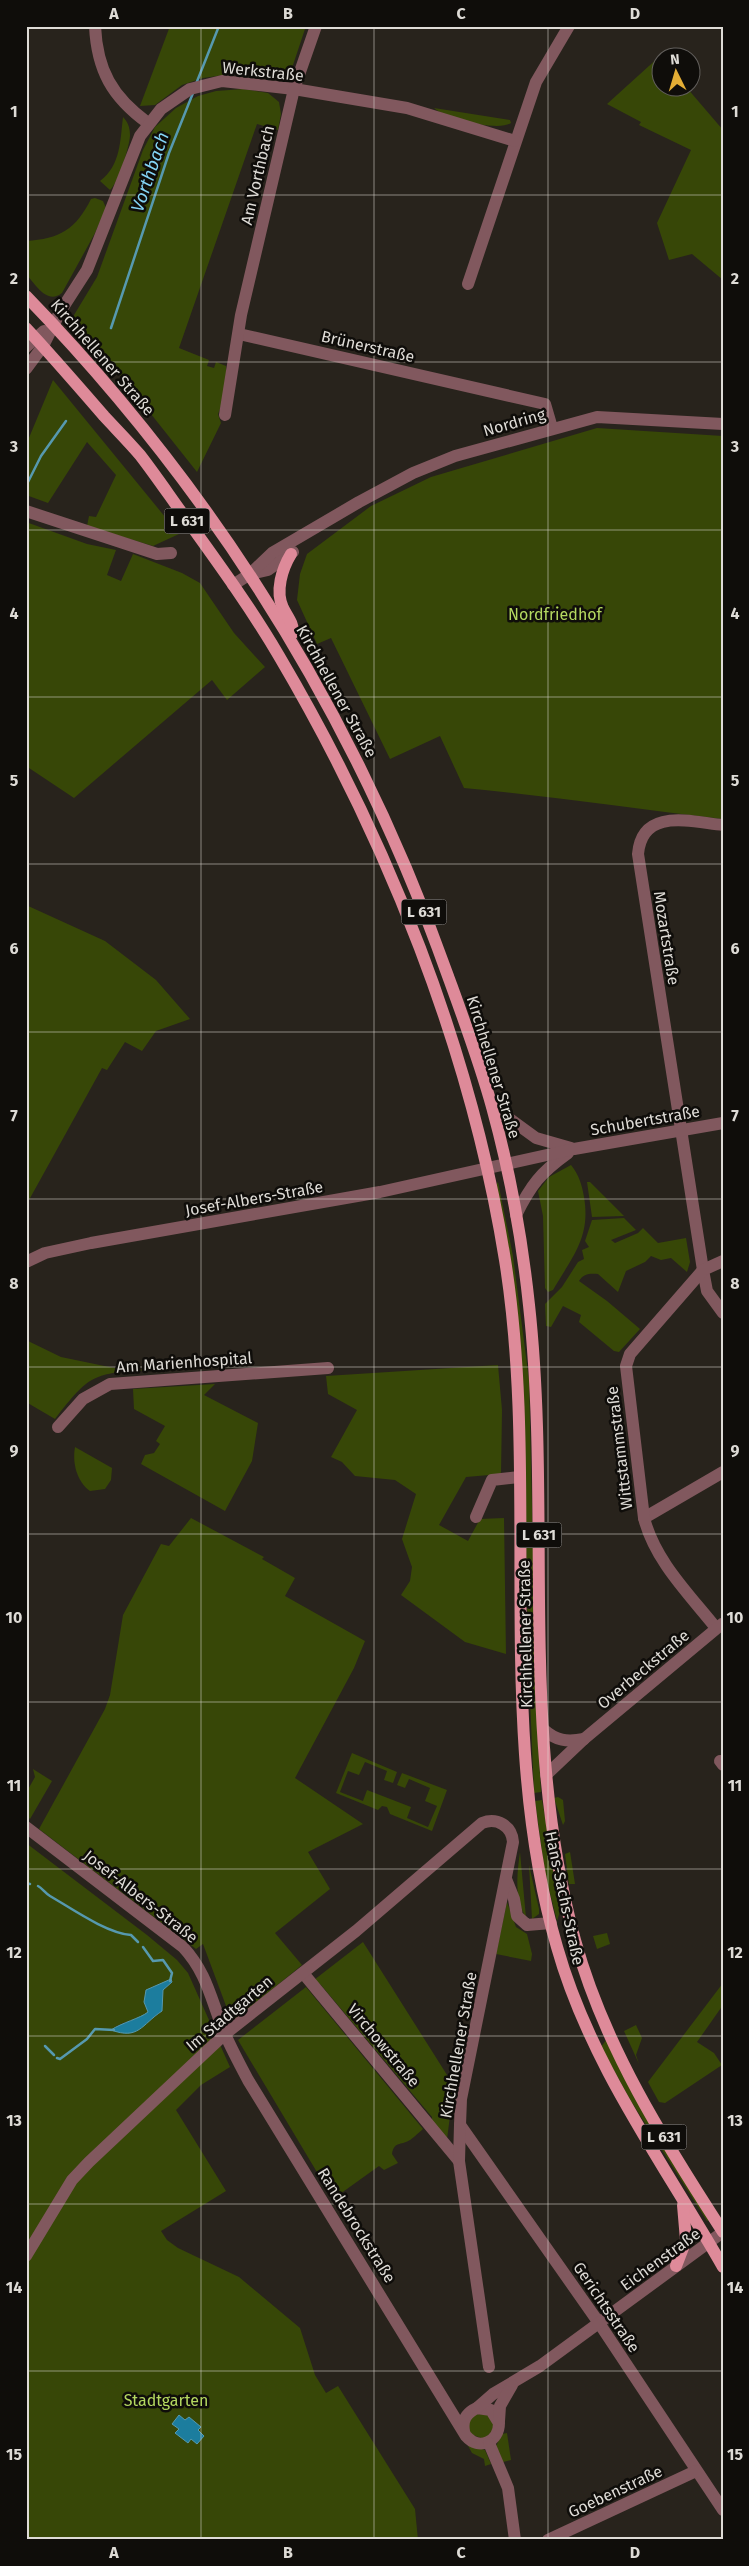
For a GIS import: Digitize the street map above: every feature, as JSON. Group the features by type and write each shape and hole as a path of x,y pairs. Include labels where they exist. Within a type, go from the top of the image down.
{"main road":[{"name":"Kirchhellener Straße","path":"26,296 54,324 150,435 214,520 292,641 359,764 406,868 432,930 470,1037 492,1106 505,1164 516,1215 530,1312 535,1387 543,1728 546,1775"},
{"name":"Kirchhellener Straße","path":"26,328 35,344 141,456 233,585 278,655 336,759 390,877 445,1020 475,1115 488,1167 506,1264 515,1355 520,1477 526,1767"},
{"path":"291,554 282,575 280,592 282,605 293,628 292,641"},
{"name":"Hans-Sachs-Straße","path":"526,1767 541,1876 551,1923 562,1965 586,2029 634,2118 723,2267"},
{"name":"Hans-Sachs-Straße","path":"546,1775 558,1872 577,1947 600,2012 651,2114 723,2232"},
{"path":"676,2266 686,2240 682,2200"}],"street":[{"path":"95,26 96,51 109,84 128,107 148,123"},
{"name":"Am Vorthbach","path":"240,334 241,315 294,89 316,26"},
{"path":"468,284 514,141 536,82 569,26"},
{"name":"Werkstraße","path":"26,369 35,344 54,324 88,270 140,136 148,123 178,95 200,85 222,81 294,89 407,108 514,141"},
{"path":"225,415 240,334"},
{"name":"Brünerstraße","path":"240,334 545,404 552,428"},
{"name":"Nordring","path":"233,585 250,574 264,559 328,520 373,494 455,456 597,416 723,424"},
{"path":"26,511 157,554 171,553"},
{"name":"Nordring","path":"250,574 268,570 291,554 328,520"},
{"name":"Mozartstraße","path":"723,825 664,821 646,830 638,847 640,874 703,1270 707,1291 723,1313"},
{"name":"Schubertstraße","path":"492,1106 536,1138 574,1149"},
{"name":"Schubertstraße","path":"505,1164 574,1149 723,1124"},
{"name":"Schubertstraße","path":"516,1215 530,1186 547,1168 574,1149"},
{"name":"Kirchhellener Straße","path":"488,1167 505,1164"},
{"name":"Josef-Albers-Straße","path":"26,1262 45,1253 91,1242 380,1192 488,1167"},
{"path":"703,1270 723,1261"},
{"name":"Wittstammstraße","path":"703,1270 626,1359 644,1518 649,1538 658,1555 719,1625"},
{"name":"Am Marienhospital","path":"58,1427 83,1399 110,1384 328,1368"},
{"path":"644,1518 723,1472"},
{"path":"476,1517 492,1480 520,1477"},
{"name":"Overbeckstraße","path":"546,1775 584,1739 719,1625"},
{"path":"543,1728 550,1735 568,1742 584,1739"},
{"name":"Kirchhellener Straße","path":"482,1823 493,1821 503,1824 512,1835 506,1879 461,2099 459,2161 489,2367"},
{"name":"Im Stadtgarten","path":"26,2256 72,2180 225,2034 303,1974 482,1823"},
{"name":"Josef-Albers-Straße","path":"26,1827 183,1946 194,1959 206,1980 225,2034"},
{"name":"Kirchhellener Straße","path":"506,1879 518,1919 526,1925 551,1923"},
{"name":"Virchowstraße","path":"303,1974 459,2161"},
{"name":"Randebrockstraße","path":"225,2034 255,2090 464,2431"},
{"name":"Gerichtsstraße","path":"460,2125 599,2323 723,2510"},
{"name":"Eichenstraße","path":"474,2409 599,2323 723,2232"},
{"name":"Eichenstraße","path":"499,2423 498,2413 504,2397 517,2380"},
{"path":"449,2406 459,2412 474,2409 491,2410 499,2423 498,2434 489,2442 474,2442 464,2431 464,2420 474,2409"},
{"path":"489,2442 508,2488 515,2540"},
{"name":"Goebenstraße","path":"548,2540 696,2470"}],"green space":[{"path":"170,26 306,26 292,68 281,77 245,72 203,78 182,85 155,105 140,106"},
{"path":"652,63 652,98 696,98 723,130 723,280 692,254 669,260 657,223 691,150 639,125 641,122 607,104"},
{"path":"243,89 268,93 279,102 281,114 278,130 257,124 179,348 209,360 207,366 214,368 216,362 226,366 226,394 218,414 221,423 197,472 120,375 71,320 97,277 143,150 155,127 176,108 198,96 216,91"},
{"path":"434,108 510,120 511,123 495,126 471,123 448,116"},
{"path":"123,117 129,128 130,135 120,173 110,190 100,181 107,175 116,160"},
{"path":"95,198 103,201 106,208 95,233 62,293 51,297 42,292 26,274 26,241 58,235 73,225 91,199"},
{"path":"53,380 179,534 153,546 87,526 89,516 96,517 116,475 87,442 48,503 26,495 26,445"},
{"name":"Nordfriedhof","path":"597,428 723,436 723,819 464,788 440,736 390,759 331,638 317,644 297,600 300,574 307,554 371,506 431,477"},
{"path":"26,522 87,544 116,550 107,575 121,581 133,554 182,573 200,583 234,633 265,667 227,700 212,680 74,798 29,768 26,773"},
{"path":"26,905 105,941 156,980 190,1019 156,1031 142,1051 125,1042 107,1070 102,1068 29,1200 26,1215"},
{"path":"571,1165 578,1176 582,1188 585,1224 573,1257 553,1290 548,1292 545,1288 543,1216 538,1191 549,1177"},
{"path":"498,1182 513,1256 529,1380 537,1721 541,1792 534,1793 528,1652 523,1380 515,1298 496,1185"},
{"path":"587,1182 590,1182 624,1216 592,1217"},
{"path":"624,1218 636,1230 611,1240 615,1243 638,1233 643,1228 658,1243 686,1238 690,1262 687,1272 671,1258 661,1260 651,1256 645,1262 626,1271 618,1292 598,1274 587,1274 579,1281 607,1301 640,1329 619,1352 614,1351 579,1322 581,1315 563,1306 551,1327 546,1326 545,1304 562,1287 578,1262 584,1259 582,1250 589,1247 585,1241 592,1220"},
{"path":"26,1340 61,1357 119,1369 150,1370 116,1373 94,1379 77,1393 55,1419 26,1402"},
{"path":"498,1365 502,1410 501,1474 466,1477 439,1525 468,1541 480,1519 504,1518 506,1654 465,1642 401,1595 410,1581 412,1567 402,1539 416,1494 395,1480 355,1476 342,1462 331,1457 357,1410 328,1394 326,1376"},
{"path":"215,1384 204,1395 258,1423 252,1461 225,1511 141,1464 145,1455 154,1453 160,1444 156,1441 165,1426 134,1409 133,1389"},
{"path":"75,1447 112,1468 111,1480 105,1489 90,1491 82,1483 76,1472"},
{"path":"191,1518 264,1557 262,1559 295,1578 285,1596 365,1641 354,1668 295,1778 363,1824 308,1852 330,1889 275,1933 302,1965 232,2022 203,1944 196,1949 39,1829 105,1709 110,1695 123,1615 161,1544 169,1546"},
{"path":"352,1753 397,1772 393,1783 384,1780 387,1771 365,1762 359,1775 348,1771 340,1792 363,1801 367,1790 411,1807 407,1818 428,1827 437,1806 425,1801 430,1788 409,1779 405,1788 397,1785 402,1773 447,1790 432,1831 390,1814 387,1807 382,1806 378,1810 336,1793"},
{"path":"33,1769 52,1781 30,1819 26,1815 26,1793 35,1777"},
{"path":"558,1797 563,1800 565,1821 563,1825 554,1798"},
{"path":"542,1800 561,1908 557,1921 545,1873 535,1801"},
{"name":"Stadtgarten","path":"26,1843 147,1935 177,1960 188,1973 230,2067 201,2085 176,2110 226,2191 161,2231 167,2240 178,2248 239,2277 300,2328 315,2375 326,2393 338,2386 415,2509 418,2540 26,2540","holes":["171,1979 172,1982 163,1990 162,2011 139,2029 115,2027 148,2012 144,2002 146,1990"]},
{"path":"520,1852 526,1918 518,1894 517,1877"},
{"path":"570,1852 575,1884 569,1884 565,1854"},
{"path":"529,1865 539,1909 539,1914 532,1919"},
{"path":"507,1902 516,1927 527,1934 532,1954 531,1961 496,1954"},
{"path":"607,1933 610,1944 597,1949 593,1936"},
{"path":"363,1942 454,2086 447,2139 432,2122 432,2117 321,1985 314,1980"},
{"path":"723,1983 723,2005 697,2042 714,2053 722,2065 665,2103 659,2102 648,2082"},
{"path":"306,1987 423,2129 410,2140 394,2148 392,2154 398,2163 384,2170 379,2166 333,2199 238,2040"},
{"path":"636,2025 642,2038 636,2055 639,2064 624,2031"},
{"path":"606,2040 709,2220 707,2221 631,2101 601,2047"},
{"path":"476,2414 490,2415 495,2429 484,2439 470,2434 468,2422"},
{"path":"507,2433 511,2460 503,2462 496,2446 502,2434"},
{"path":"467,2444 485,2450 491,2464 485,2466 484,2459 472,2453"}],"water":[{"path":"171,1979 172,1982 163,1990 162,2011 134,2032 120,2033 111,2030 148,2012 144,2002 146,1990"},
{"path":"179,2415 185,2420 189,2417 201,2427 198,2430 204,2436 197,2444 191,2439 188,2443 175,2433 179,2429 172,2424"}],"waterway":[{"name":"Vorthbach","path":"196,84 219,26"},
{"name":"Vorthbach","path":"111,328 169,153 193,93"},
{"name":"Vorthbach","path":"26,486 41,456 66,421"},
{"path":"26,1883 30,1884"},
{"path":"38,1886 50,1896 89,1919 111,1930 131,1935 138,1942"},
{"path":"143,1947 153,1961 163,1960 172,1973 170,1981"},
{"path":"57,2058 60,2059 87,2039 95,2029 114,2030"},
{"path":"45,2046 54,2055"}]}
